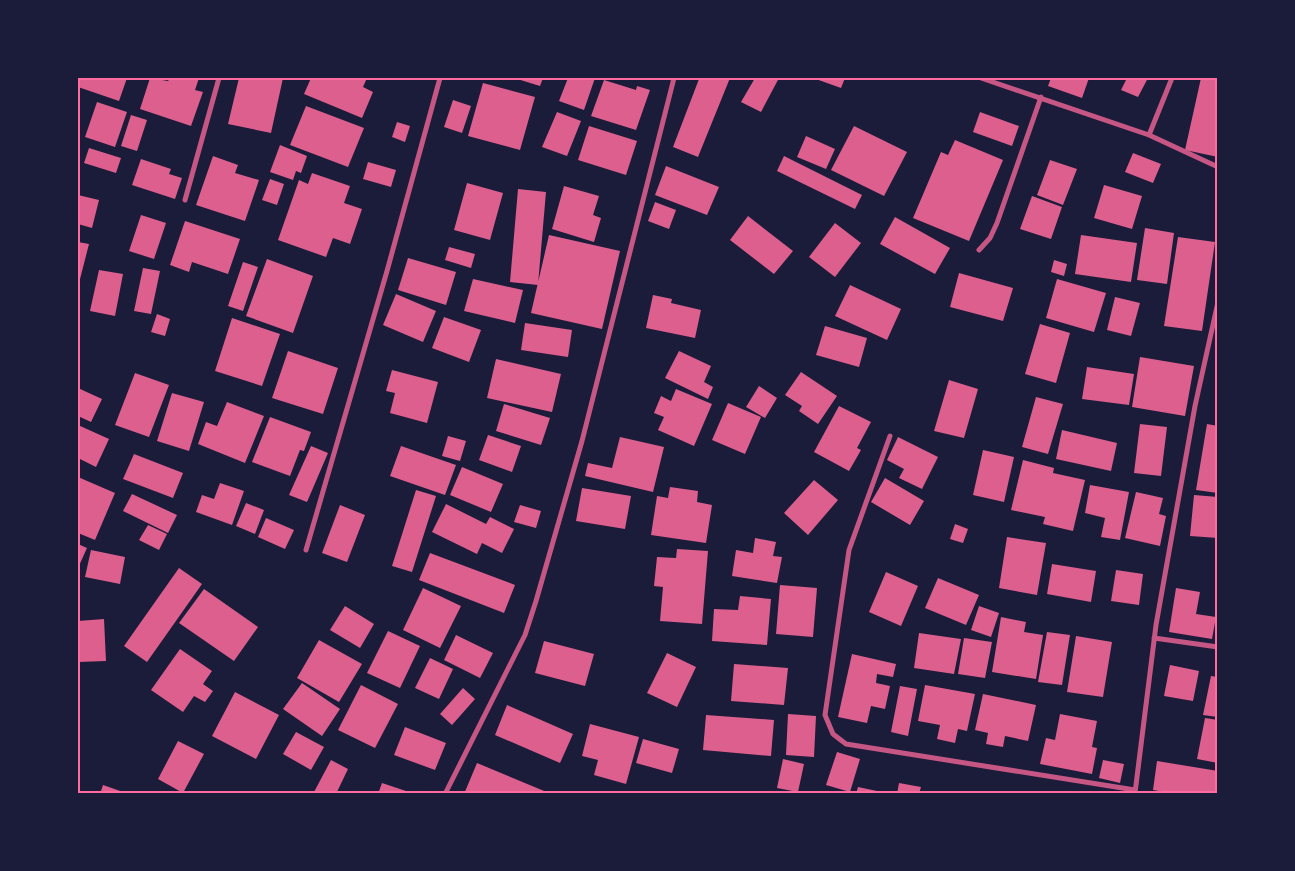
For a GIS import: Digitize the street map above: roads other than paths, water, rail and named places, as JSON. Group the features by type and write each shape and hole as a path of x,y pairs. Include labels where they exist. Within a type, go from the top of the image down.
{"street":[{"path":"184,200 219,78"},
{"path":"306,550 387,272 440,78"},
{"path":"445,794 525,635 536,601 582,441 674,78"},
{"path":"981,78 1149,135 1218,167"},
{"path":"1149,135 1172,78"},
{"path":"979,250 990,238 997,223 1042,98"},
{"path":"890,436 849,550 825,714 833,734 846,744 1135,792 1154,638 1195,406 1218,302"},
{"path":"1154,638 1218,647"}]}
